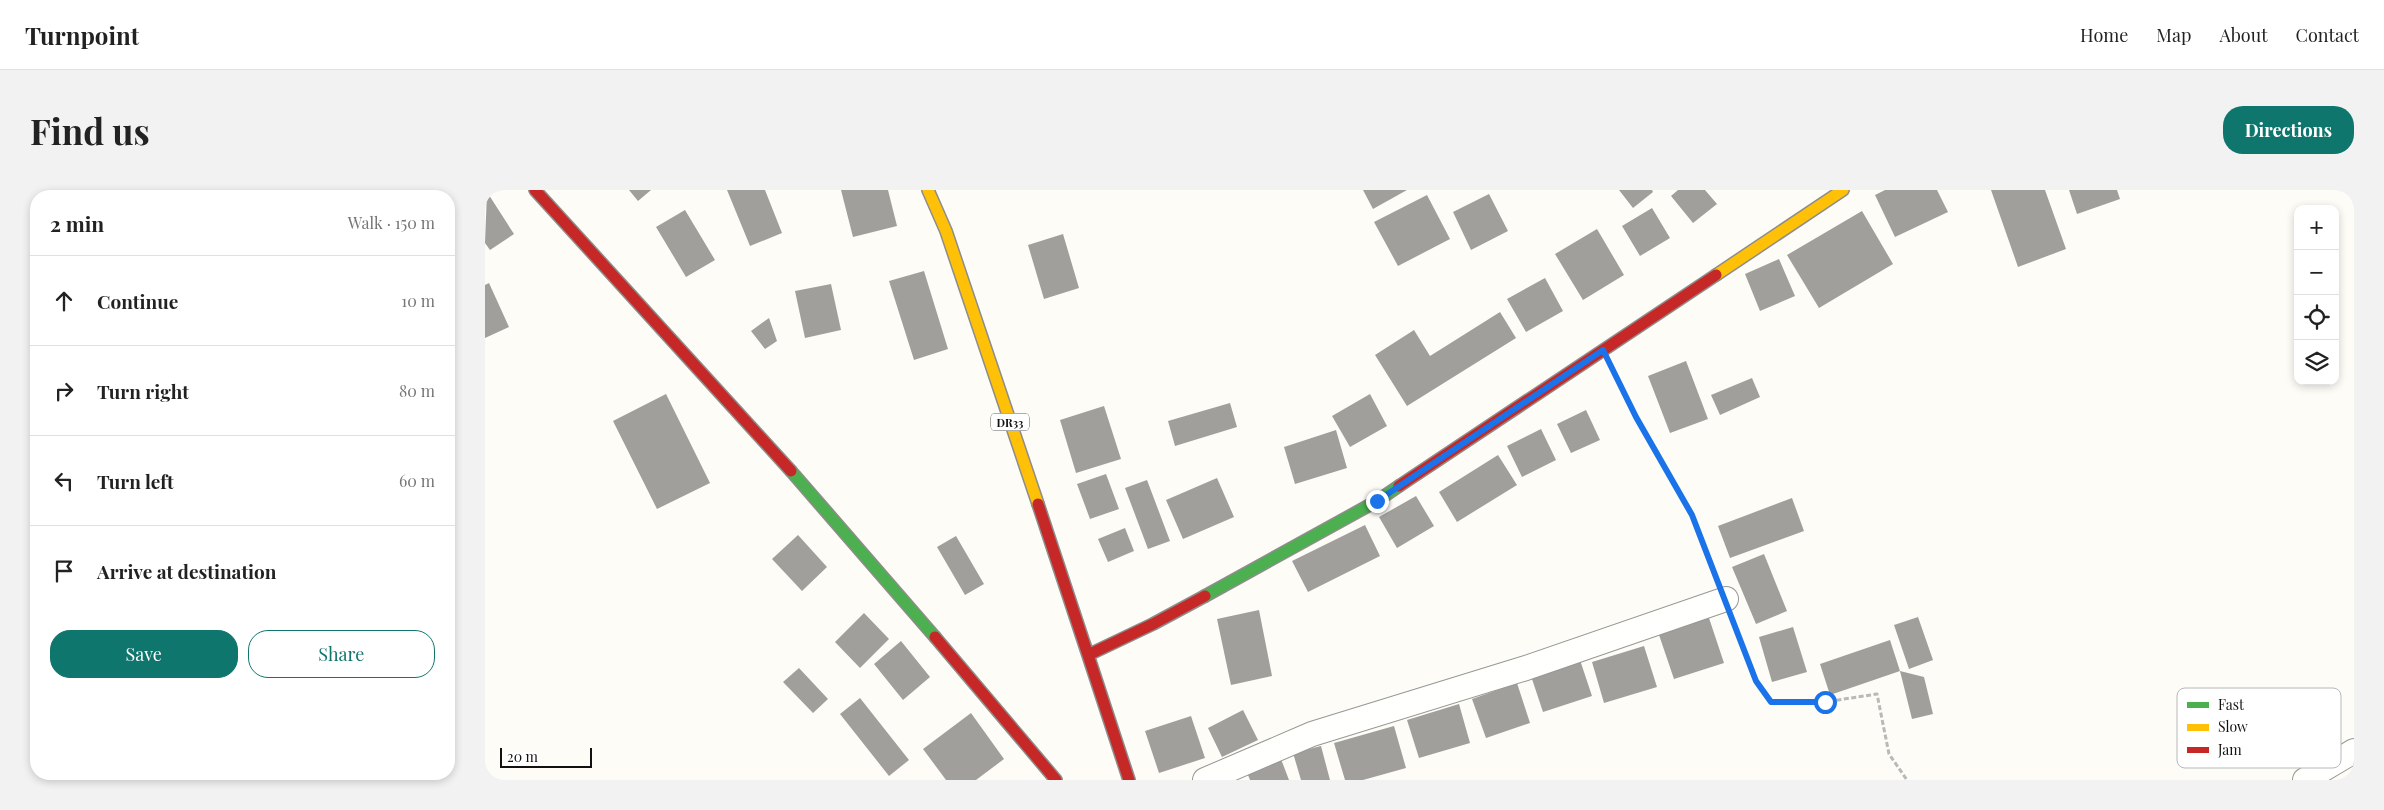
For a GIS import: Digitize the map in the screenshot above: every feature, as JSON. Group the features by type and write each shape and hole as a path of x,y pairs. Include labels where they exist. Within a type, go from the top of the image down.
{"main road":[{"path":"535,190 829,513 1056,780"},
{"name":"DR33","path":"928,190 946,231 1129,780"},
{"path":"1088,655 1153,624 1377,501 1843,190"}],"street":[{"path":"1205,780 1312,734 1526,668 1726,599"},
{"path":"2341,759 2354,751"},
{"path":"2305,780 2325,768"}],"path":[{"path":"1603,350 1636,417 1692,515 1726,599 1756,681 1771,702 1825,702 1877,694 1889,754 1907,780"}],"building":[{"path":"629,190 651,190 638,201"},
{"path":"727,190 765,190 782,233 750,246"},
{"path":"841,190 888,190 897,226 853,237"},
{"path":"1363,190 1407,190 1373,209"},
{"path":"1619,190 1652,190 1653,192 1633,208"},
{"path":"1678,190 1705,190 1717,204 1693,223 1671,196"},
{"path":"1885,190 1937,190 1948,212 1895,237 1875,195"},
{"path":"1991,190 2045,190 2066,249 2018,267"},
{"path":"2069,190 2117,190 2120,199 2077,214"},
{"path":"487,192 514,234 490,250 485,243"},
{"path":"1489,194 1508,231 1471,250 1453,212"},
{"path":"1427,195 1450,239 1398,266 1374,222"},
{"path":"1652,208 1670,238 1640,256 1622,226"},
{"path":"685,210 715,260 686,277 656,227"},
{"path":"1862,211 1893,264 1819,308 1787,255"},
{"path":"1597,229 1624,275 1583,300 1555,254"},
{"path":"1063,234 1079,288 1044,299 1028,245"},
{"path":"1779,259 1795,296 1760,311 1745,274"},
{"path":"924,271 948,349 914,360 889,281"},
{"path":"1545,278 1563,311 1526,332 1507,299"},
{"path":"489,283 509,327 485,338 485,285"},
{"path":"831,284 841,330 805,338 795,291"},
{"path":"1500,312 1516,338 1407,406 1375,355 1414,330 1430,356"},
{"path":"769,318 777,341 765,349 751,331"},
{"path":"1686,361 1708,419 1670,433 1648,376"},
{"path":"1752,378 1760,397 1720,415 1711,395"},
{"path":"666,394 710,483 657,509 613,421"},
{"path":"1370,394 1387,426 1350,447 1332,416"},
{"path":"1230,403 1237,427 1175,446 1168,421"},
{"path":"1104,406 1121,459 1076,473 1060,420"},
{"path":"1586,410 1600,440 1571,453 1557,424"},
{"path":"1541,429 1556,460 1522,477 1507,446"},
{"path":"1336,430 1347,468 1295,484 1284,447"},
{"path":"1498,455 1517,485 1457,522 1439,492"},
{"path":"1106,474 1119,509 1090,519 1077,484"},
{"path":"1217,478 1234,517 1183,539 1166,500"},
{"path":"1147,480 1170,541 1148,549 1125,488"},
{"path":"1416,496 1434,526 1397,548 1379,517"},
{"path":"1792,498 1804,531 1730,558 1718,526"},
{"path":"1365,525 1380,556 1308,592 1292,561"},
{"path":"1125,528 1134,551 1108,562 1098,539"},
{"path":"798,535 827,567 802,591 772,559"},
{"path":"956,536 984,584 965,595 937,547"},
{"path":"1764,554 1787,611 1756,624 1732,567"},
{"path":"1259,610 1272,676 1231,685 1217,619"},
{"path":"864,613 889,639 860,668 835,642"},
{"path":"1708,615 1724,663 1674,679 1658,632"},
{"path":"1918,617 1933,660 1909,669 1894,625"},
{"path":"1793,627 1807,672 1772,682 1759,637"},
{"path":"1890,640 1900,671 1830,695 1820,664"},
{"path":"901,641 930,677 903,700 874,664"},
{"path":"1644,646 1657,687 1604,703 1592,662"},
{"path":"1580,660 1592,696 1543,712 1531,676"},
{"path":"799,668 828,699 813,713 783,682"},
{"path":"1900,671 1924,677 1933,714 1912,719"},
{"path":"1517,683 1530,723 1486,738 1472,699"},
{"path":"860,698 909,760 889,776 840,714"},
{"path":"1459,704 1470,743 1419,758 1407,720"},
{"path":"1243,710 1258,740 1222,757 1208,728"},
{"path":"971,713 1004,759 976,780 946,780 923,749"},
{"path":"1191,716 1205,758 1159,773 1145,731"},
{"path":"1394,726 1406,768 1363,780 1345,780 1334,743"},
{"path":"1276,746 1289,780 1250,780 1242,760"},
{"path":"1321,746 1330,780 1301,780 1293,753"},
{"path":"2354,768 2354,780 2345,780"}],"traffic: fast":[{"path":"791,471 935,637"},
{"path":"1205,596 1377,501 1399,486"}],"traffic: slow":[{"path":"928,190 946,231 1038,504"},
{"path":"1716,275 1843,190"}],"traffic: jam":[{"path":"535,190 791,471"},
{"path":"1399,486 1716,275"},
{"path":"1038,504 1088,655 1153,624 1205,596"},
{"path":"935,637 1056,780"},
{"path":"1088,655 1129,780"}],"route":[{"path":"1377,501 1603,350 1636,417 1692,515 1726,599 1756,681 1771,702 1825,702"}]}
